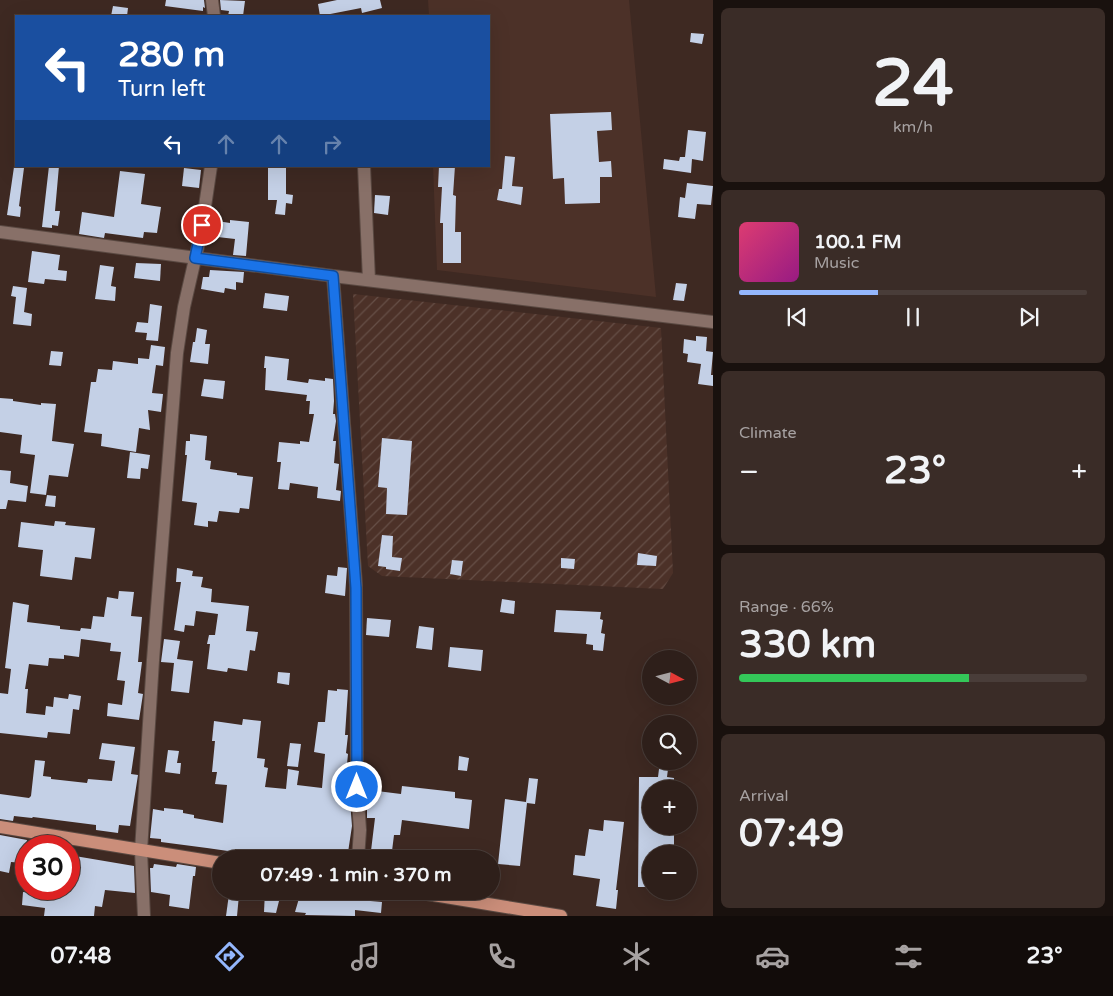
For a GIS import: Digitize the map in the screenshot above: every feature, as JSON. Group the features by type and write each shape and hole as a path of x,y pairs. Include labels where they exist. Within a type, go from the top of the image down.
{"main road":[{"path":"0,827 212,862"},
{"path":"464,900 561,916"}],"street":[{"path":"212,0 214,15"},
{"path":"144,916 141,851 172,406 184,307 201,233 211,167"},
{"path":"364,167 369,280"},
{"path":"0,232 333,276 713,322"},
{"path":"333,276 356,588 357,787 360,830 359,850"}],"shaded area":[{"path":"428,0 629,0 656,297 437,270 433,167 490,167 490,15 429,15"},
{"path":"353,294 661,328 673,573 663,589 382,576 368,566"}],"building":[{"path":"166,0 204,0 205,8 203,7 203,11 165,6"},
{"path":"220,0 245,1 243,15 228,15 229,11 221,10"},
{"path":"337,0 380,0 382,8 362,13 361,8 320,15 318,4"},
{"path":"113,6 128,8 127,15 111,15"},
{"path":"691,33 704,34 702,44 690,42"},
{"path":"611,112 612,130 597,131 599,162 611,161 612,177 600,177 600,203 565,204 564,178 553,179 550,114"},
{"path":"688,130 706,132 703,161 692,159 691,173 663,169 664,159 679,161 680,157 685,157"},
{"path":"505,156 515,157 512,186 523,187 521,205 497,200 499,189 502,189"},
{"path":"14,167 24,168 19,206 21,207 20,217 7,215"},
{"path":"49,167 59,167 55,211 60,211 58,226 52,225 52,228 42,227"},
{"path":"268,167 286,167 286,194 293,195 292,204 286,203 285,215 275,214 277,200 268,200"},
{"path":"439,167 455,167 453,195 456,196 455,232 461,232 461,263 443,263 443,223 440,223 442,187 438,187"},
{"path":"184,168 201,170 199,188 182,186"},
{"path":"120,171 145,174 141,204 161,207 157,233 144,232 143,238 105,233 104,238 79,234 82,212 114,217"},
{"path":"687,183 713,186 711,205 697,204 695,219 678,217 680,197 685,198"},
{"path":"375,195 390,196 388,215 374,213"},
{"path":"211,220 230,223 230,220 249,222 246,256 233,255 235,239 209,236"},
{"path":"32,251 60,255 58,270 67,271 66,281 45,279 44,284 28,282"},
{"path":"136,263 161,264 160,281 134,278"},
{"path":"100,265 114,267 111,286 116,287 115,301 95,299"},
{"path":"210,270 244,272 243,283 236,282 236,290 225,288 224,293 201,289 203,277 209,277"},
{"path":"676,283 687,284 684,301 673,300"},
{"path":"13,286 27,288 24,312 32,314 31,326 13,324 16,297 11,296"},
{"path":"265,293 289,296 287,311 263,308"},
{"path":"150,304 162,306 158,341 146,340 147,333 135,332 137,322 148,323"},
{"path":"197,328 207,330 205,344 210,344 208,364 190,362"},
{"path":"696,336 707,337 706,351 713,352 711,375 713,375 713,386 698,384 701,364 687,362 688,354 683,353 684,339 696,341"},
{"path":"151,345 165,347 163,366 156,365 152,393 163,394 161,412 148,410 150,430 139,428 136,452 101,446 102,434 84,432 91,382 96,382 98,369 112,370 113,361 138,364 138,358 149,359"},
{"path":"51,351 63,352 61,366 49,365"},
{"path":"265,356 289,359 287,380 308,383 309,379 325,381 325,378 333,379 333,414 335,414 336,421 333,441 336,441 334,463 339,464 336,490 341,491 340,501 317,498 318,487 290,483 289,490 278,489 281,462 277,462 279,442 300,444 300,441 309,442 314,414 309,414 310,401 306,401 307,395 265,390"},
{"path":"204,379 225,381 223,399 201,396"},
{"path":"0,398 41,405 41,403 56,404 52,441 74,444 68,477 49,475 46,495 30,493 35,455 20,453 22,435 0,432"},
{"path":"190,434 207,436 205,460 211,461 210,469 253,477 249,509 240,508 239,513 219,511 217,522 208,521 208,527 194,525 197,503 182,501 187,455 185,455 186,441 190,441"},
{"path":"382,438 412,441 407,515 386,514 387,488 378,487"},
{"path":"130,452 150,455 148,469 141,468 140,479 127,478"},
{"path":"0,470 11,471 10,483 28,486 26,502 8,500 6,509 0,509"},
{"path":"47,495 56,496 55,507 45,506"},
{"path":"55,521 66,522 65,525 95,528 91,559 75,557 72,580 40,576 43,550 18,547 21,522 54,526"},
{"path":"382,535 393,536 392,557 402,558 400,571 378,566"},
{"path":"638,553 657,556 656,566 637,565"},
{"path":"561,558 575,559 574,569 561,568"},
{"path":"452,560 463,561 461,576 450,574"},
{"path":"338,567 347,568 345,596 325,593 327,575 337,576"},
{"path":"177,568 193,571 192,576 203,577 201,587 212,589 211,602 249,606 246,631 258,632 255,651 250,650 247,671 228,668 227,672 207,669 210,644 207,644 209,635 215,635 218,614 196,611 194,626 185,625 184,632 174,630 181,582 176,582"},
{"path":"119,591 134,592 131,616 142,617 138,662 142,662 138,693 143,694 139,720 107,716 108,703 122,705 125,681 117,680 121,652 110,651 111,643 81,639 79,657 64,655 64,659 49,658 48,666 29,664 25,689 28,689 26,713 45,715 46,706 53,707 54,697 68,699 69,694 81,696 79,710 73,709 70,734 48,732 47,738 0,733 0,693 8,694 11,669 5,668 13,602 29,605 27,622 60,626 60,629 80,631 81,628 91,629 93,616 104,617 107,597 118,599"},
{"path":"502,599 515,601 514,614 500,612"},
{"path":"556,610 601,612 600,619 603,620 601,633 605,634 603,651 593,650 593,645 586,644 587,634 554,632"},
{"path":"367,618 391,620 389,637 366,635"},
{"path":"419,626 434,628 432,650 416,648"},
{"path":"164,639 180,641 177,659 193,661 189,693 171,691 174,663 161,662"},
{"path":"450,647 483,650 481,671 448,667"},
{"path":"278,672 290,673 289,685 277,683"},
{"path":"337,689 348,690 345,735 348,735 346,774 349,774 348,800 350,800 352,826 348,850 220,850 161,842 161,839 150,838 153,809 164,811 164,808 183,810 183,813 194,815 194,818 223,823 227,785 215,784 217,772 212,772 215,741 212,741 214,721 242,725 243,719 261,721 257,758 265,759 264,767 268,768 265,787 286,789 288,769 299,771 297,785 322,788 325,754 314,752 318,722 325,722 328,690 337,691"},
{"path":"102,743 135,747 131,774 138,775 130,826 119,825 118,833 96,830 96,825 33,817 14,816 13,821 0,819 0,794 29,798 31,796 35,760 45,761 43,776 51,777 51,779 87,783 88,779 112,781 115,761 99,759"},
{"path":"290,743 301,744 298,767 287,766"},
{"path":"168,750 179,751 177,763 181,763 180,774 165,772"},
{"path":"459,756 469,758 467,771 458,770"},
{"path":"659,770 668,770 667,777 674,778 674,780 642,780 642,835 674,835 674,845 642,845 642,887 638,887 639,777 658,777"},
{"path":"529,778 538,779 535,804 527,803 520,866 500,864 500,850 505,799 526,802"},
{"path":"402,786 455,792 455,798 472,800 469,829 402,820 400,835 394,835 392,850 371,850 375,818 367,818 367,800 376,801 377,791 401,794"},
{"path":"604,820 624,822 616,890 618,890 616,909 596,906 600,879 573,875 575,855 585,856 589,829 603,831"},
{"path":"0,835 15,838 15,862 11,862 9,873 0,871"},
{"path":"80,857 134,866 135,893 105,890 102,907 95,906 94,916 44,916 45,908 22,905 22,900 80,900"},
{"path":"154,864 176,867 177,864 196,867 189,909 169,906 170,895 151,892 150,868 153,868"},
{"path":"228,900 239,900 237,916 226,916"},
{"path":"265,900 279,900 276,913 264,912"},
{"path":"299,900 382,902 381,913 355,910 355,916 305,915 306,913 295,912"}],"route":[{"path":"202,225 195,258 333,276 356,588 357,787"}]}
